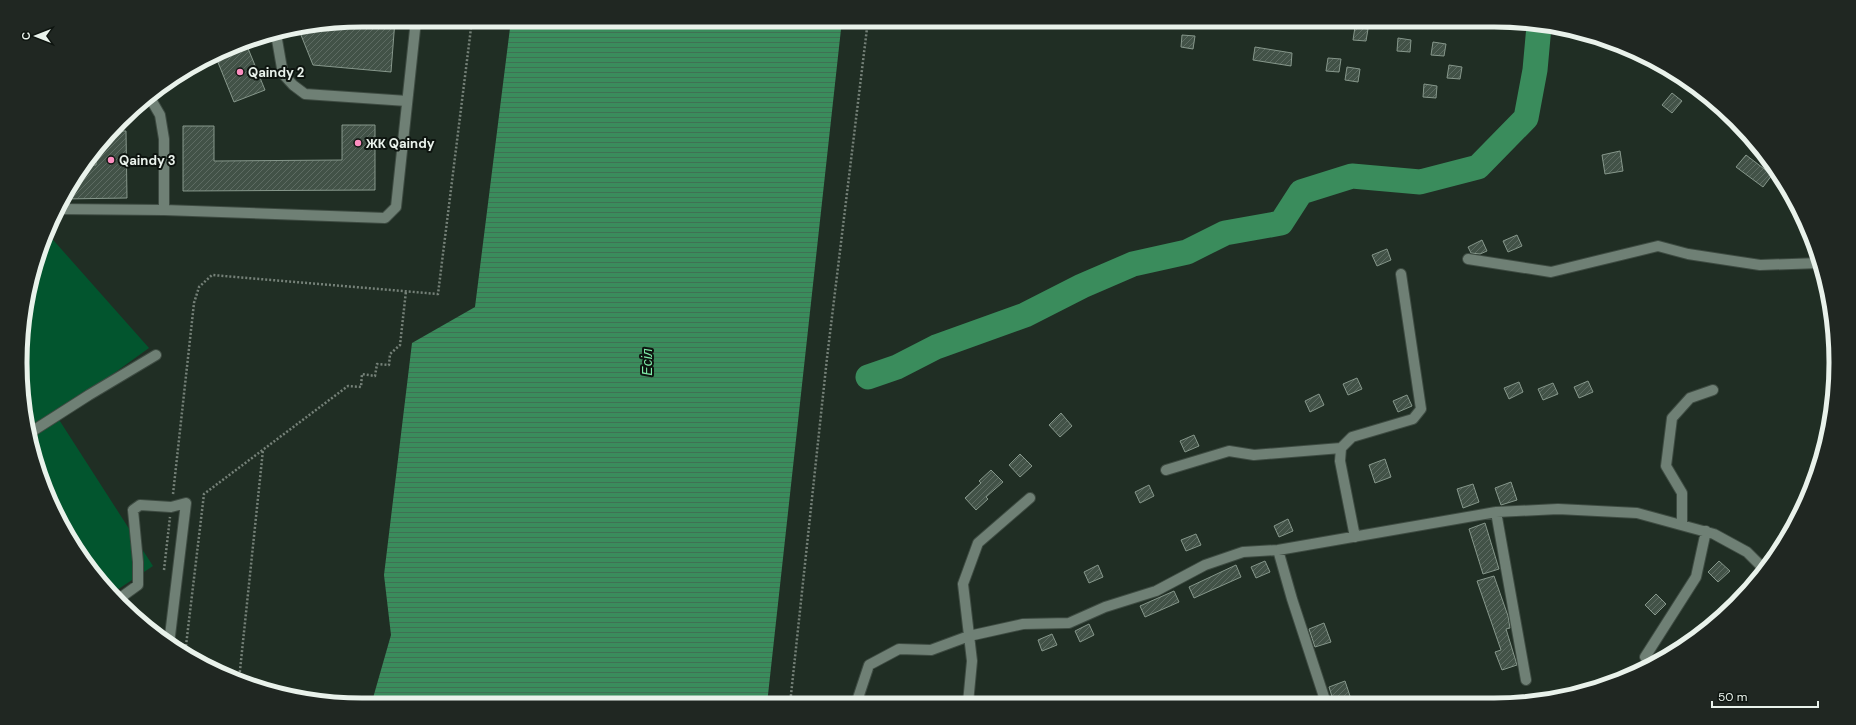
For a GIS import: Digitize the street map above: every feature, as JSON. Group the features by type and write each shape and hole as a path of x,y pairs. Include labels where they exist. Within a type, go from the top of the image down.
{"street":[{"path":"65,209 164,210 385,218 396,207 415,27"},
{"path":"277,38 283,74 305,94 407,101"},
{"path":"152,101 160,115 164,139 164,210"},
{"path":"1468,259 1551,272 1658,246 1688,254 1760,265 1814,263"},
{"path":"1166,470 1229,451 1254,455 1341,448 1352,437 1413,419 1421,409 1401,274"},
{"path":"34,430 156,355"},
{"path":"1682,525 1682,493 1666,466 1672,418 1690,398 1713,390"},
{"path":"1341,448 1340,461 1355,537"},
{"path":"969,698 972,661 962,584 978,543 1030,498"},
{"path":"122,597 138,585 138,562 133,510 140,505 171,507 186,503 170,637"},
{"path":"858,698 869,665 899,649 931,650 969,636 1023,624 1069,623 1105,607 1156,591 1206,565 1243,552 1278,550 1496,512 1558,509 1638,513 1714,534 1747,552 1761,566"},
{"path":"1496,512 1526,680"},
{"path":"1645,658 1696,577 1706,532"},
{"path":"1278,550 1292,599 1324,698"}],"path":[{"path":"164,576 194,303 199,287 212,275 438,294 471,27"},
{"path":"791,698 827,358 867,27"},
{"path":"186,647 204,494 348,386 361,387 362,374 375,376 377,364 389,365 390,354 400,345 406,291"},
{"path":"240,674 263,449"}],"shaded area":[{"path":"51,238 149,348 56,415 153,566 116,591 96,567 72,530 53,491 38,449 30,406 27,362 28,341 33,297 38,276"}],"water":[{"name":"Есіл","path":"510,27 841,27 768,698 373,698 391,635 384,575 412,343 475,307"}],"building":[{"path":"394,27 391,72 313,65 300,33 341,28"},
{"path":"1355,27 1368,29 1366,41 1353,40"},
{"path":"1182,35 1195,36 1193,49 1181,47"},
{"path":"1398,38 1411,40 1410,52 1397,51"},
{"path":"1433,42 1446,44 1444,56 1431,55"},
{"path":"1255,47 1292,53 1291,66 1253,60"},
{"name":"Qaindy 2","path":"248,48 265,90 234,102 217,61"},
{"path":"1328,58 1341,59 1339,72 1326,71"},
{"path":"1449,65 1462,67 1460,79 1447,78"},
{"path":"1347,67 1360,69 1358,82 1345,80"},
{"path":"1424,84 1437,86 1436,98 1423,97"},
{"path":"1672,93 1682,101 1672,113 1662,105"},
{"name":"ЖК Qaindy","path":"342,125 375,125 375,190 183,191 183,126 214,126 214,161 342,160"},
{"name":"Qaindy 3","path":"119,131 126,131 127,198 70,199 91,165 96,165 96,158 110,141"},
{"path":"1620,151 1623,171 1605,174 1602,155"},
{"path":"1746,155 1772,175 1763,187 1736,167"},
{"path":"1517,235 1522,246 1508,252 1503,241"},
{"path":"1482,240 1487,251 1480,254 1471,253 1468,247"},
{"path":"1387,249 1391,260 1377,266 1372,255"},
{"path":"1357,378 1362,389 1348,395 1343,384"},
{"path":"1588,381 1593,392 1579,398 1574,387"},
{"path":"1519,382 1523,392 1509,399 1504,388"},
{"path":"1553,383 1558,394 1543,400 1538,389"},
{"path":"1319,394 1324,405 1310,412 1305,401"},
{"path":"1407,395 1412,406 1398,412 1393,401"},
{"path":"1061,413 1072,426 1060,437 1049,425"},
{"path":"1194,435 1199,446 1185,452 1180,441"},
{"path":"1020,454 1032,466 1020,477 1009,465"},
{"path":"1385,459 1391,477 1375,483 1369,465"},
{"path":"991,470 1003,482 986,497 988,499 976,510 965,498 981,483 979,481"},
{"path":"1511,482 1517,500 1501,505 1495,488"},
{"path":"1473,484 1479,502 1463,508 1457,489"},
{"path":"1149,485 1154,496 1140,503 1135,492"},
{"path":"1288,519 1293,531 1279,537 1274,526"},
{"path":"1485,523 1499,569 1483,574 1469,529"},
{"path":"1196,534 1201,545 1186,551 1181,540"},
{"path":"1265,561 1270,572 1256,578 1251,567"},
{"path":"1719,561 1730,571 1718,582 1708,572"},
{"path":"1098,565 1103,577 1089,583 1084,572"},
{"path":"1236,565 1241,577 1194,598 1189,587"},
{"path":"1494,576 1508,616 1510,628 1506,629 1517,665 1502,670 1495,652 1501,650 1477,581"},
{"path":"1174,591 1179,602 1145,617 1140,606"},
{"path":"1656,594 1666,604 1655,615 1645,605"},
{"path":"1324,623 1331,642 1315,647 1309,629"},
{"path":"1089,624 1094,635 1080,642 1075,631"},
{"path":"1052,634 1057,645 1042,651 1038,640"},
{"path":"1345,681 1351,698 1332,698 1329,687"}],"waterway":[{"path":"868,377 897,367 936,347 1025,315 1082,286 1133,264 1187,252 1225,233 1281,223 1301,192 1352,176 1420,182 1478,167 1526,118 1535,70 1539,30"}],"place":[{"name":"Qaindy 2","path":"240,72"},
{"name":"ЖК Qaindy","path":"358,143"},
{"name":"Qaindy 3","path":"111,160"}]}
